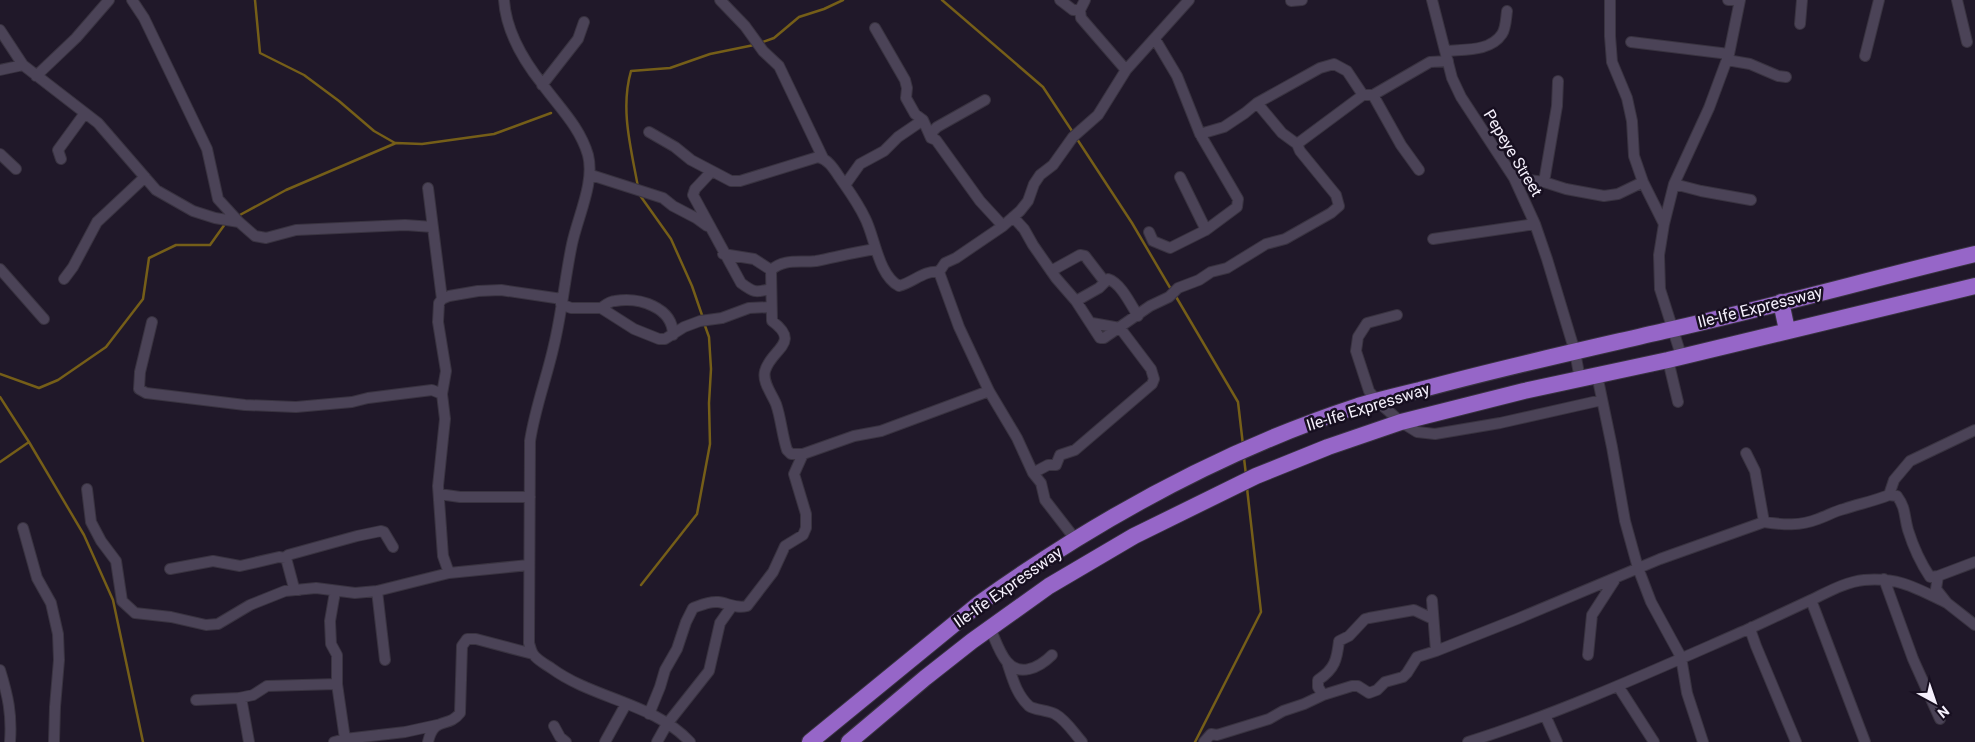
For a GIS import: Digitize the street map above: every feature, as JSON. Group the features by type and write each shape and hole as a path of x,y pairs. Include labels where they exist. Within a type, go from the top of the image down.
{"highway":[{"name":"Ile-Ife Expressway","path":"810,742 980,603 1009,582 1145,500 1198,473 1306,425 1377,401 1454,380 1672,330 1975,254"},
{"name":"Ile-Ife Expressway","path":"849,742 925,678 1049,586 1134,536 1256,476 1328,447 1401,422 1975,286"},
{"path":"1781,302 1788,330"},
{"path":"980,603 993,626"}],"street":[{"path":"36,76 76,38 109,0"},
{"path":"132,0 144,18 207,149 218,199 238,222 255,236 266,238 296,230 405,225 433,227"},
{"path":"504,0 505,14 514,42 542,85 569,117 587,153 591,175 572,242 555,344 534,417 530,441 529,643 533,654"},
{"path":"720,0 745,26 763,51 779,66 824,158 845,185 866,220 876,250 889,278 899,286 927,272 939,272"},
{"path":"1060,0 1073,10 1080,10"},
{"path":"1085,0 1080,10 1081,18 1126,70"},
{"path":"939,272 945,263 956,258 1013,218 1028,201 1034,184 1040,175 1053,165 1073,137 1104,108 1106,100 1126,70 1189,0"},
{"name":"Pepeye Street","path":"1432,0 1452,78 1461,97 1514,178 1535,224 1547,259 1580,379"},
{"path":"1610,0 1612,62 1627,98 1632,121 1634,156 1664,224"},
{"path":"1728,0 1734,0"},
{"path":"1678,402 1672,330 1660,289 1659,255 1664,224 1674,184 1709,108 1728,57 1740,0"},
{"path":"1800,24 1802,0"},
{"path":"1865,56 1879,0"},
{"path":"1957,0 1968,42"},
{"path":"1297,144 1368,95 1430,62 1485,47 1494,42 1503,33 1507,11"},
{"path":"542,85 578,39 584,22"},
{"path":"875,28 905,80 907,88 906,98 915,114 922,120 931,138 936,140 980,201 1003,226"},
{"path":"0,30 23,65 98,123 156,190 193,211 215,218 238,222"},
{"path":"1149,232 1154,241 1170,248 1206,230 1237,207 1238,199 1200,134 1177,76 1155,38"},
{"path":"1631,42 1728,57 1778,76 1786,77"},
{"path":"1200,134 1224,127 1257,103 1320,68 1334,64 1347,71 1368,95 1419,170"},
{"path":"0,70 23,65"},
{"path":"1544,182 1557,106 1558,81"},
{"path":"931,138 933,131 937,127 985,100"},
{"path":"1013,218 1024,230 1051,271 1076,301 1102,339 1150,306 1169,297 1178,288 1199,280 1211,272 1227,268 1266,244 1285,239 1331,213 1339,206 1336,195 1297,144 1282,133 1257,103"},
{"path":"61,159 58,150 85,113"},
{"path":"845,185 860,164 884,151 898,137 922,120"},
{"path":"650,132 675,147 691,160 731,181 740,181 818,157 824,158"},
{"path":"0,154 16,169"},
{"path":"712,171 695,189 693,195 698,214 710,229 741,283 751,291 757,292 770,289"},
{"path":"591,175 663,198 673,206 698,214"},
{"path":"64,279 73,267 97,222 145,177"},
{"path":"1180,177 1206,230"},
{"path":"1514,178 1544,182 1566,189 1604,196 1618,194 1644,182"},
{"path":"1674,184 1751,200"},
{"path":"428,188 442,299"},
{"path":"1433,239 1535,224"},
{"path":"876,250 850,252 815,261 786,261 778,264 771,270 772,321 784,332 785,340 784,345 773,356 765,371 764,379 776,406 787,450 791,454 803,454 854,436 880,431 988,391"},
{"path":"723,254 754,259 771,270"},
{"path":"1051,271 1080,255 1084,256 1106,282"},
{"path":"0,269 44,319"},
{"path":"939,272 959,326 988,391 1017,438 1033,473 1041,482 1045,500 1076,540"},
{"path":"1076,301 1082,299 1108,279 1112,281 1138,316"},
{"path":"449,572 443,556 438,486 445,419 442,394 446,371 438,322 439,303 442,299 478,291 502,290 561,302 571,308 601,308 613,301 635,300 659,309 668,316 673,327 673,335"},
{"path":"601,308 634,329 659,339 673,335 684,327 700,321 722,318 749,308 771,307"},
{"path":"1397,315 1367,323 1358,337 1356,351 1369,391 1377,401 1401,422 1417,432 1435,434 1500,423 1602,400"},
{"path":"152,322 140,372 139,388 146,393 246,405 296,407 352,402 368,398 432,390 442,394"},
{"path":"1033,473 1048,465 1056,465 1060,455 1075,450 1152,384 1154,378 1151,369 1120,328"},
{"path":"1597,375 1625,521 1638,568 1651,602 1681,657 1687,693 1703,742"},
{"path":"1889,495 1894,480 1910,461 1975,430"},
{"path":"1746,452 1755,471 1764,522"},
{"path":"649,714 665,670 677,649 693,608 706,603 718,602 732,606 747,606 773,572 785,546 802,535 806,528 806,514 794,474 803,454"},
{"path":"87,489 90,522 116,561 122,601 135,613 171,617 206,625 218,624 250,606 285,592 316,588 355,593 377,591 449,572 529,565"},
{"path":"439,494 460,497 530,497"},
{"path":"1204,742 1211,734 1217,736 1269,719 1283,710 1304,704 1323,694 1352,686 1358,686 1369,693 1377,690 1385,682 1403,677 1417,657 1436,651 1638,568 1764,522 1798,525 1889,495 1897,496 1902,503 1908,529 1919,561 1930,577 1938,576 1975,562"},
{"path":"23,528 37,578 51,602 58,634 59,660 54,714 54,742"},
{"path":"170,569 213,561 240,566 286,558 288,555 321,545 381,531 384,532 393,547"},
{"path":"286,558 294,588 299,590"},
{"path":"1938,576 1936,589 1947,603 1975,626"},
{"path":"1588,655 1592,615 1616,578"},
{"path":"1468,742 1545,715 1618,686 1752,627 1832,589 1862,581 1884,579 1904,583 1947,603"},
{"path":"1884,579 1912,659 1940,719"},
{"path":"377,591 385,660"},
{"path":"336,592 330,621 331,644 336,655 337,684 346,739"},
{"path":"1432,600 1436,651"},
{"path":"1811,600 1865,742"},
{"path":"657,742 667,724 709,671 720,623 732,606"},
{"path":"1323,694 1318,687 1318,680 1332,668 1338,657 1339,641 1349,636 1365,619 1414,610 1432,619"},
{"path":"993,626 1018,693 1023,700 1031,708 1043,709 1056,715 1082,742"},
{"path":"1752,627 1751,632 1756,646 1796,742"},
{"path":"334,742 346,739 376,739 437,725 456,718 460,713 462,646 467,639 476,638 533,654 558,674 586,688 649,714 667,724 690,742"},
{"path":"516,649 529,643"},
{"path":"1008,665 1014,670 1030,669 1043,663 1052,655"},
{"path":"0,670 12,721 10,742"},
{"path":"196,700 239,698 253,695 267,686 337,684"},
{"path":"1618,686 1654,742"},
{"path":"239,698 242,703 249,742"},
{"path":"605,742 626,704"},
{"path":"1545,715 1557,742"},
{"path":"428,742 432,729 437,725"},
{"path":"554,726 560,737 566,742"}],"waterway":[{"path":"255,0 260,53 304,75 339,101 374,131 395,143"},
{"path":"760,43 774,38 799,17 824,9 843,0"},
{"path":"942,0 1043,87 1074,134"},
{"path":"638,187 628,129 626,100 631,71 670,68 710,54 754,45"},
{"path":"238,216 286,190 396,143 422,144 494,134 551,113"},
{"path":"1077,139 1132,223 1172,291"},
{"path":"639,194 671,239 692,286 703,318"},
{"path":"0,374 39,388 58,380 106,347 143,299 149,258 176,245 210,245 225,224"},
{"path":"1175,295 1238,402 1243,445"},
{"path":"641,585 697,514 710,444 709,403 711,369 709,337 704,323"},
{"path":"0,397 84,535 113,600 143,742"},
{"path":"0,462 29,442"},
{"path":"1244,458 1246,475"},
{"path":"1195,742 1261,612 1247,488"}]}
